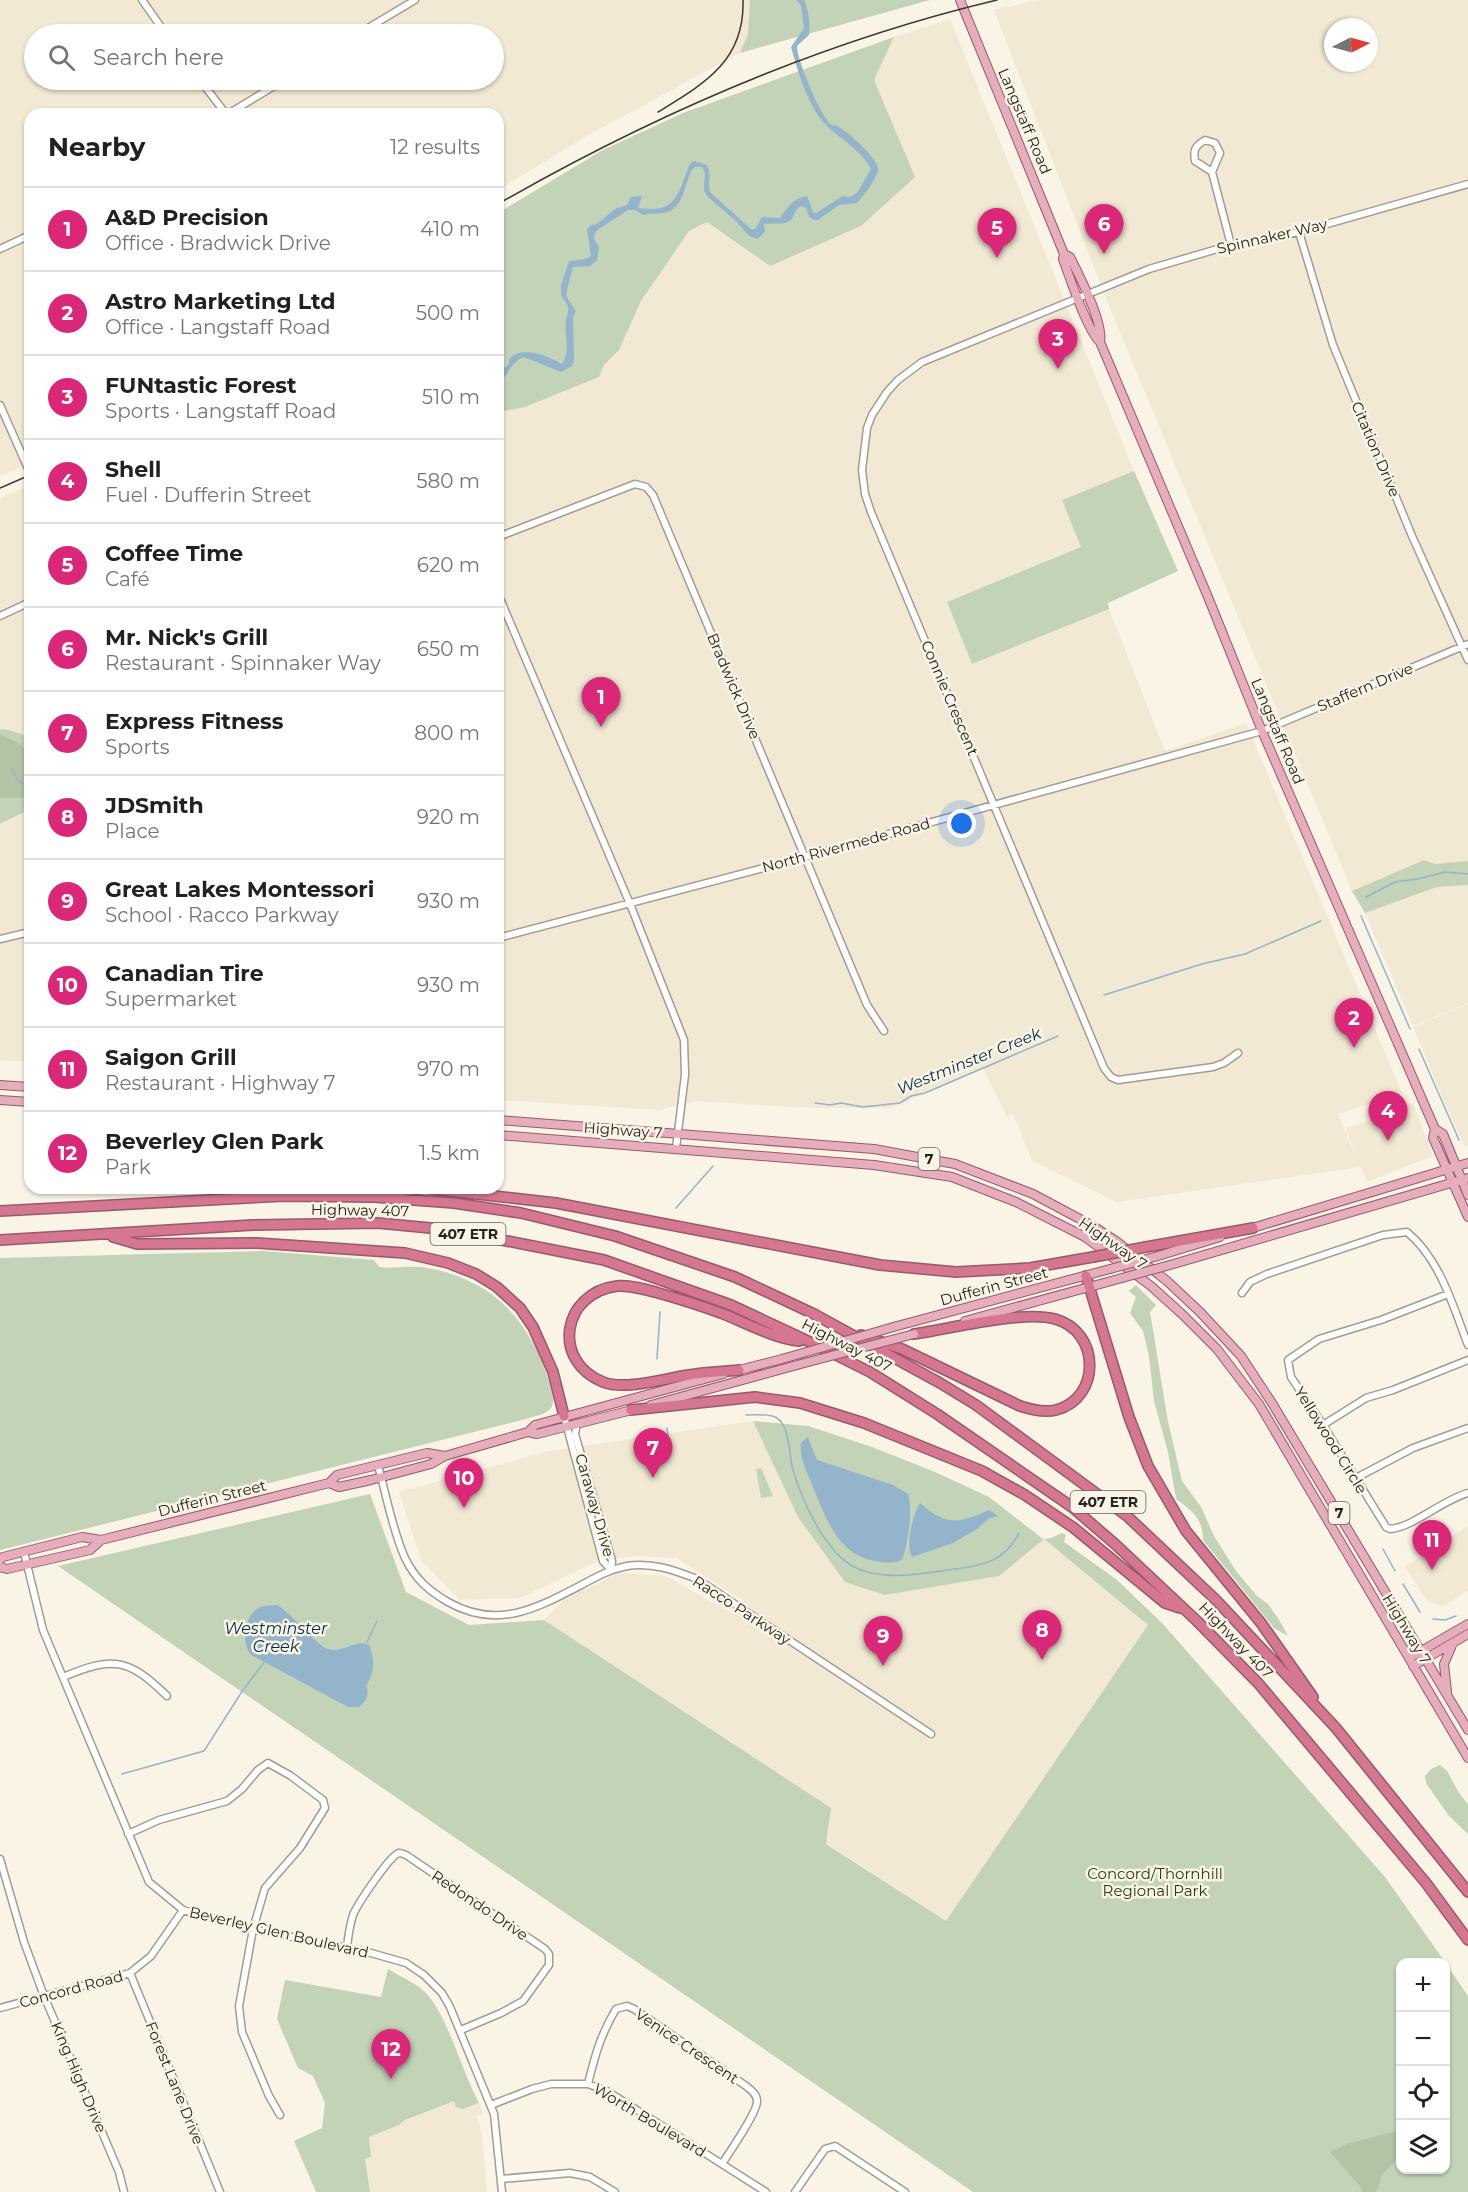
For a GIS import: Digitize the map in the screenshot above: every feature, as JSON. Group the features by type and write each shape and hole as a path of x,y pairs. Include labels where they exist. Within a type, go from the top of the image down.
{"highway":[{"path":"374,1197 390,1194"},
{"path":"476,1194 556,1203 880,1265 956,1272 1030,1268 1253,1228"},
{"name":"Highway 407","path":"0,1211 284,1196 374,1197 454,1203 521,1214 615,1236 735,1277 839,1328 976,1405 1127,1516 1216,1600 1336,1728 1468,1892"},
{"name":"Highway 407","path":"0,1240 253,1225 378,1223 451,1230 604,1260 731,1305 810,1342 870,1372 918,1402 1072,1507 1186,1610 1265,1692 1426,1883 1468,1940"},
{"path":"108,1235 137,1244 257,1243 405,1253 448,1263 466,1270 496,1287 520,1308 533,1327 553,1372 565,1420"},
{"path":"1086,1276 1129,1417 1148,1466 1169,1505 1186,1531 1261,1623 1336,1728"},
{"path":"739,1370 626,1385 602,1382 588,1373 573,1356 568,1341 571,1322 579,1306 598,1291 618,1286 656,1292 701,1305 784,1339 810,1342"},
{"path":"839,1328 902,1349 1020,1406 1039,1412 1056,1410 1074,1401 1088,1379 1090,1359 1086,1343 1075,1329 1057,1319 1016,1318 914,1334"},
{"path":"631,1410 755,1397 800,1403 864,1423 982,1471 1025,1495 1074,1528 1165,1603 1186,1610"}],"main road":[{"name":"Langstaff Road","path":"960,0 1064,254 1063,259 1078,299 1095,337 1100,342 1262,731 1435,1130 1433,1138 1468,1217"},
{"name":"Langstaff Road","path":"1064,254 1070,257 1088,295 1102,334 1100,342"},
{"path":"0,1085 24,1087"},
{"path":"0,1100 24,1102"},
{"name":"Highway 7","path":"504,1120 874,1149 955,1164 1033,1194 1093,1226 1167,1281 1241,1356 1272,1403 1468,1730"},
{"name":"Langstaff Road","path":"1435,1130 1443,1134 1465,1179 1468,1195"},
{"name":"Highway 7","path":"504,1135 874,1165 952,1177 1016,1202 1085,1237 1151,1286 1217,1349 1259,1404 1468,1758"},
{"name":"Dufferin Street","path":"329,1483 339,1487 430,1464 445,1456 528,1432 535,1425 565,1420 897,1326 1158,1256 1468,1163"},
{"name":"Dufferin Street","path":"565,1420 577,1422 631,1410 1091,1288 1465,1179"},
{"name":"Dufferin Street","path":"0,1560 3,1557 82,1537 101,1539 329,1483 337,1475 427,1453 445,1456"},
{"name":"Dufferin Street","path":"0,1568 28,1565 90,1550 101,1539"},
{"path":"1411,1662 1468,1624"},
{"path":"1424,1654 1453,1643 1468,1634"},
{"path":"1449,1699 1443,1671 1453,1643"}],"street":[{"path":"142,0 159,24"},
{"path":"375,24 415,0"},
{"path":"208,90 222,108"},
{"path":"237,108 267,90"},
{"path":"1212,172 1195,161 1193,152 1197,145 1205,140 1215,143 1220,153 1212,172 1232,245"},
{"name":"Spinnaker Way","path":"1078,299 1149,269 1232,245 1299,232 1468,184"},
{"name":"Citation Drive","path":"1299,232 1333,345 1413,536 1465,645 1468,660"},
{"path":"0,249 24,238"},
{"name":"Connie Crescent","path":"1078,299 922,362 898,380 886,392 872,415 864,444 865,494 1103,1065 1111,1077 1118,1080 1139,1078 1214,1067 1238,1053"},
{"path":"0,405 24,459"},
{"name":"Bradwick Drive","path":"504,535 632,485 646,487 658,503 867,1005 884,1031"},
{"path":"0,616 24,605"},
{"path":"504,608 630,904 684,1040 686,1075 676,1148"},
{"name":"Staffern Drive","path":"1262,731 1465,645"},
{"name":"North Rivermede Road","path":"504,937 1262,731"},
{"path":"0,939 24,933"},
{"path":"1242,1293 1246,1285 1255,1279 1349,1246 1402,1231 1407,1232 1422,1248 1437,1270 1468,1345"},
{"name":"Yellowood Circle","path":"1448,1294 1381,1320 1319,1339 1288,1360 1291,1377 1382,1522 1390,1529 1400,1527 1448,1500 1468,1493"},
{"path":"1323,1425 1366,1398 1393,1390 1468,1360"},
{"name":"Caraway Drive","path":"565,1420 604,1564 611,1570"},
{"name":"Caraway Drive","path":"577,1422 575,1434 612,1561 611,1570"},
{"path":"1356,1478 1413,1448 1468,1428"},
{"name":"Racco Parkway","path":"378,1466 394,1527 406,1559 421,1583 432,1593 458,1608 481,1615 505,1616 528,1611 611,1570 637,1564 670,1569 697,1579 931,1734"},
{"name":"Beverley Glen Boulevard","path":"24,1552 43,1630 149,1882 183,1910 253,1929 347,1948 406,1963 424,1975 442,1993 461,2030 491,2105 496,2124 502,2192"},
{"path":"63,1677 93,1665 122,1664 148,1679 167,1696"},
{"path":"128,1834 159,1820 227,1801 268,1763 275,1765 323,1800 325,1808 300,1848 265,1888 253,1929 239,2006 242,2032 269,2096 280,2115"},
{"name":"Redondo Drive","path":"347,1948 354,1912 384,1867 398,1853 412,1858 546,1949 549,1954 549,1965 523,2001 461,2030"},
{"name":"King High Drive","path":"0,1859 24,1942 44,1996 119,2172 124,2192"},
{"name":"Concord Road","path":"0,2008 130,1973 151,1956 183,1910"},
{"name":"Forest Lane Drive","path":"130,1973 220,2192"},
{"name":"Venice Crescent","path":"588,2084 600,2039 616,2009 627,2006 634,2009 746,2086 756,2097 758,2103 753,2115 722,2164"},
{"name":"Worth Boulevard","path":"491,2105 551,2084 588,2084 607,2091 766,2192"},
{"path":"795,2192 825,2149 835,2146 905,2192"},
{"path":"501,2179 570,2173 590,2177 615,2192"}],"shaded area":[{"path":"0,0 750,0 748,34 740,53 585,137 504,186 504,108 24,108 24,466 0,476"},
{"path":"1037,0 1468,0 1468,861 1435,864 1424,860 1352,891 1107,301 994,10"},
{"path":"950,19 1134,471 1062,500 1082,547 947,602 972,664 1109,609 1165,751 1246,723 1402,1093 1338,1114 1359,1164 1346,1129 1413,1103 1433,1156 1367,1182 1361,1167 1117,1202 1032,1161 1013,1114 1007,1117 983,1069 891,1108 811,1108 695,1101 659,1110 504,1100 504,411 525,407 599,377 604,365 619,350 641,301 689,231 707,222 770,266 914,177 874,80 894,37"},
{"path":"24,488 24,735 0,729 0,498"},
{"path":"24,812 24,1062 0,1060 0,824"},
{"path":"1468,885 1468,1003 1413,1026 1365,913 1437,887"},
{"path":"1468,1004 1468,1146 1465,1147 1413,1027"},
{"path":"753,1421 798,1517 885,1595 999,1576 1043,1539 1148,1625 946,1921 826,1843 831,1808 544,1620 564,1600 619,1573 666,1576 735,1615 744,1601 676,1558 637,1556 600,1560 520,1598 460,1600 421,1560 399,1492 549,1451"},
{"path":"1468,1526 1468,1591 1443,1606 1428,1602 1405,1567"},
{"path":"454,2101 463,2109 479,2103 483,2114 477,2116 482,2134 487,2192 370,2192 364,2159 371,2157 369,2137"}],"green space":[{"path":"750,0 930,0 740,53 748,34"},
{"path":"894,37 874,80 915,177 861,226 770,266 707,222 689,231 641,301 619,350 604,365 599,377 525,407 504,411 504,209 601,151 683,113"},
{"path":"1134,471 1178,571 1108,603 1109,609 972,664 947,602 1081,547 1062,500"},
{"path":"0,729 24,735 24,812 0,824"},
{"path":"0,734 24,748 24,798 0,798"},
{"path":"1424,860 1435,864 1468,861 1468,885 1437,887 1365,913 1352,891"},
{"path":"263,1251 374,1260 379,1267 384,1268 430,1268 453,1274 473,1283 500,1301 530,1337 549,1382 553,1398 551,1408 543,1414 526,1419 0,1550 0,1258"},
{"path":"1136,1285 1156,1305 1150,1312 1168,1422 1182,1481 1201,1507 1214,1536 1236,1571 1257,1596 1268,1604 1288,1636 1274,1628 1203,1540 1201,1526 1196,1516 1176,1499 1168,1452 1154,1401 1149,1356 1143,1331 1130,1313 1136,1297 1129,1291"},
{"name":"Concord/Thornhill Regional Park","path":"753,1421 808,1426 872,1447 989,1497 1043,1539 1062,1533 1066,1535 1064,1542 1117,1580 1162,1623 1385,1877 1442,1958 1396,1958 1396,2174 1450,2174 1450,1970 1468,1996 1468,2192 973,2192 58,1566 370,1494 406,1592 469,1625 544,1620 831,1808 826,1844 946,1921 1148,1625 1044,1539 999,1576 885,1595 845,1582 798,1517"},
{"path":"761,1468 773,1496 761,1498 756,1469"},
{"path":"1440,1765 1447,1771 1468,1804 1468,1834 1449,1816 1426,1783 1425,1776 1431,1769"},
{"path":"388,1969 420,1988 433,2001 479,2103 463,2109 456,2107 454,2101 369,2137 371,2157 365,2159 370,2192 316,2192 294,2141 322,2128 325,2103 313,2076 298,2068 277,2019 285,1980 381,1997"},
{"path":"1396,2131 1396,2160 1381,2176 1379,2188 1375,2192 1362,2192 1360,2186 1330,2152 1347,2144"}],"water":[{"path":"797,0 804,0 808,13 809,35 797,46 798,53 816,101 828,121 860,145 878,168 863,196 857,203 839,205 818,220 809,217 806,208 800,206 788,222 764,224 765,231 758,239 749,236 736,221 708,197 704,191 705,172 702,167 695,167 691,171 680,200 671,211 643,215 635,210 628,210 596,231 594,237 599,247 597,261 591,266 573,267 567,295 576,311 573,318 574,360 572,366 561,372 524,357 516,361 504,377 504,368 509,364 509,359 521,353 535,353 562,364 565,360 568,307 561,295 561,286 569,261 586,259 591,256 587,229 615,209 627,205 631,197 642,196 638,208 651,209 669,205 678,193 690,164 694,161 707,165 710,192 752,230 756,228 762,217 780,218 791,204 802,197 807,196 813,212 816,213 843,196 850,197 857,193 871,169 856,150 830,129 818,115 800,77 791,47 804,28 801,6"},
{"path":"808,1437 817,1460 893,1485 908,1494 909,1527 902,1560 886,1563 875,1561 851,1551 842,1543 828,1522 802,1460 801,1443"},
{"path":"920,1503 945,1519 960,1520 989,1510 998,1516 989,1518 977,1529 953,1543 912,1557 909,1545 911,1530"},
{"name":"Westminster Creek","path":"277,1605 328,1649 338,1650 359,1644 369,1645 373,1661 364,1703 359,1707 348,1707 251,1655 245,1638 249,1618 259,1608"}],"waterway":[{"path":"12,769 19,782 24,784"},
{"name":"Westminster Creek","path":"1366,897 1395,882 1445,872 1468,874"},
{"path":"1361,916 1410,1029"},
{"name":"Westminster Creek","path":"1104,995 1202,964 1245,954 1321,921"},
{"name":"Westminster Creek","path":"815,1103 830,1105 841,1103 863,1107 900,1103 911,1096 925,1093 1058,1036"},
{"path":"1419,1049 1459,1140"},
{"name":"Westminster Creek","path":"676,1208 713,1166"},
{"name":"Westminster Creek","path":"657,1359 660,1312"},
{"path":"746,1415 770,1415 781,1422 787,1435 797,1483 810,1514 839,1556 864,1571 886,1575 910,1575 975,1566 1000,1556 1019,1533"},
{"name":"Westminster Creek","path":"662,1437 668,1436 667,1428"},
{"path":"1383,1549 1395,1571"},
{"path":"1403,1584 1420,1612"},
{"path":"1433,1619 1445,1620 1456,1616"},
{"name":"Westminster Creek","path":"367,1642 377,1621"},
{"name":"Westminster Creek","path":"122,1774 204,1751 241,1693 265,1661"}],"railway":[{"path":"658,112 706,80 729,55 742,21 743,0"},
{"path":"504,201 617,140 740,84 866,37 997,0"},
{"path":"0,488 24,478"}],"place":[{"name":"Mr. Nick's Grill","path":"1104,254"},
{"name":"Coffee Time","path":"997,258"},
{"name":"FUNtastic Forest","path":"1058,369"},
{"name":"A&D Precision","path":"601,727"},
{"name":"Astro Marketing Ltd","path":"1354,1048"},
{"name":"Shell","path":"1388,1141"},
{"name":"Express Fitness","path":"653,1478"},
{"name":"Canadian Tire","path":"464,1508"},
{"name":"Saigon Grill","path":"1432,1570"},
{"name":"JDSmith","path":"1042,1660"},
{"name":"Great Lakes Montessori","path":"883,1666"},
{"name":"Beverley Glen Park","path":"391,2079"}]}
